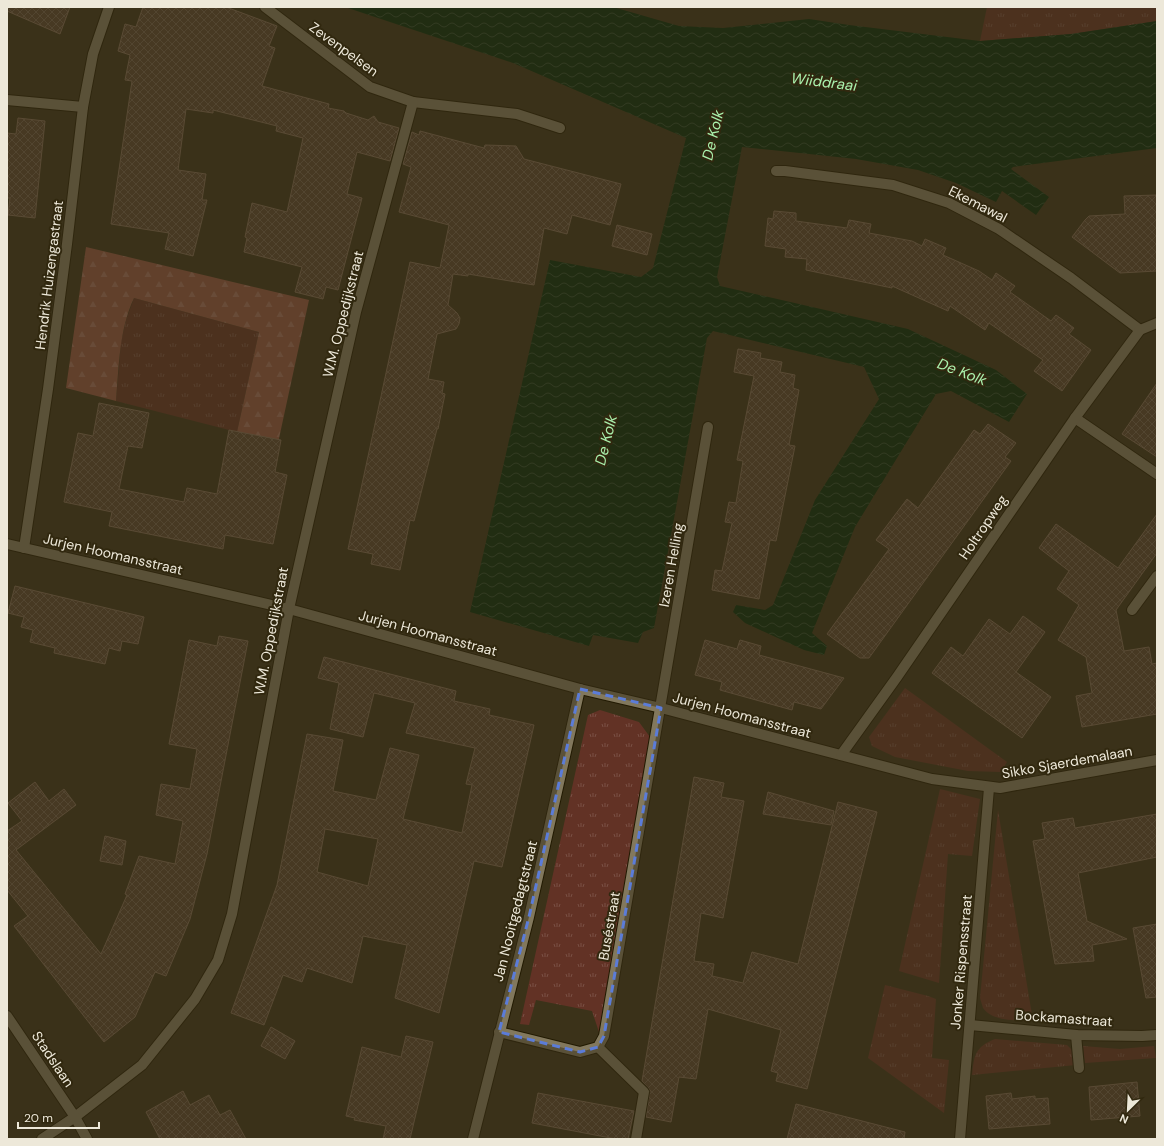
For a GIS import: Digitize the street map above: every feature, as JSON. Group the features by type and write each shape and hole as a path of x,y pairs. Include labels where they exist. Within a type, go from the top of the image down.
{"street":[{"name":"Hendrik Huizengastraat","path":"24,548 49,382 83,107 93,54 109,7"},
{"name":"Zevenpelsen","path":"265,7 370,87 413,102 517,114 560,128"},
{"path":"7,100 83,107"},
{"name":"W.M. Oppedijkstraat","path":"42,1139 76,1117 142,1065 195,998 218,960 232,914 289,609 356,312 413,102"},
{"name":"Ekemawal","path":"776,171 894,185 949,202 998,228 1071,278 1140,330"},
{"path":"1140,330 1157,323"},
{"name":"Holtropweg","path":"841,756 1075,418 1140,330"},
{"path":"1075,418 1157,474"},
{"name":"Izeren Helling","path":"661,708 708,427"},
{"name":"Jurjen Hoomansstraat","path":"7,544 289,609 580,689 661,708 841,756"},
{"path":"1132,610 1157,576"},
{"name":"Jan Nooitgedagtstraat","path":"473,1139 529,917 580,689"},
{"name":"Buséstraat","path":"598,1047 604,1036 661,708"},
{"name":"Sikko Sjaerdemalaan","path":"841,756 932,779 989,788 1000,788 1032,783 1157,760"},
{"name":"Jonker Rispensstraat","path":"960,1139 989,788"},
{"name":"Stadslaan","path":"7,1016 76,1117 87,1139"},
{"name":"Bockamastraat","path":"970,1025 1076,1035 1157,1035"},
{"path":"499,1032 580,1052 598,1047 644,1092 636,1139"},
{"path":"1076,1035 1079,1068"}],"highlighted area":[{"path":"580,689 661,708 604,1036 598,1047 580,1052 499,1032 529,917"}],"green space":[{"path":"987,7 1157,7 1157,21 1071,34 980,41"},
{"path":"86,247 309,300 278,443 237,432 259,332 134,298 125,323 119,361 116,401 66,388"},
{"path":"134,298 259,332 237,432 116,401 121,342 126,320"},
{"path":"905,688 1007,762 1001,772 968,771 895,757 872,746 869,737"},
{"path":"600,710 639,722 650,737 599,1032 592,1011 536,1000 529,1025 520,1024 588,715"},
{"path":"940,789 980,799 972,856 948,854 939,983 899,971"},
{"path":"998,810 1033,1021 1013,1020 993,1016 987,1013 983,1008 980,998"},
{"path":"885,985 936,999 932,1058 949,1060 944,1113 868,1058"},
{"path":"995,1039 1067,1045 1072,1050 1076,1065 972,1075 977,1052 983,1045"},
{"path":"1083,1046 1120,1049 1154,1046 1156,1058 1085,1063"}],"water":[{"path":"345,7 613,7 679,26 723,28 809,19 980,41 1071,34 1157,21 1157,148 1013,167 1011,169 1049,197 1036,215 1002,191 996,202 956,183 918,170 856,159 742,147 717,277 720,286 908,329 996,370 1027,394 1009,422 951,391 936,394 855,527 812,633 827,646 824,655 804,650 745,623 733,612 736,605 765,610 773,605 815,500 879,399 864,367 713,331 707,338 654,628 643,632 638,643 593,635 589,646 470,612 550,260 641,277 653,268 686,138 513,63"}],"building":[{"path":"7,7 70,7 60,34 7,11"},
{"path":"143,7 226,7 277,26 269,46 275,48 262,86 329,104 328,108 344,111 368,120 374,116 378,122 399,128 390,161 357,152 347,194 362,198 338,290 326,287 323,299 295,292 302,267 244,252 247,238 245,237 252,203 287,212 303,138 276,131 277,126 213,110 213,113 186,109 178,170 206,174 202,200 207,200 193,256 165,249 169,233 111,224 132,81 125,80 130,55 118,51 125,24 136,27"},
{"path":"18,118 45,121 35,218 8,215 10,198 7,198 7,133 16,134"},
{"path":"420,131 484,148 485,145 516,146 524,159 621,184 610,225 572,215 567,234 544,228 534,285 468,274 468,276 453,274 448,305 460,318 459,324 456,329 437,334 428,379 444,382 442,393 445,394 438,429 414,521 410,520 400,570 371,564 373,554 348,549 410,262 440,268 449,225 399,212 411,167 403,164 412,132 419,135"},
{"path":"1157,195 1157,271 1120,273 1072,237 1089,216 1125,214 1124,196"},
{"path":"774,211 796,213 796,221 847,228 849,220 871,224 869,233 912,241 922,246 925,239 946,248 943,255 979,271 992,280 996,273 1015,286 1010,292 1051,321 1056,315 1074,328 1069,334 1091,350 1062,391 1034,371 1043,360 989,323 985,330 950,306 948,311 892,286 892,288 806,270 807,259 785,257 786,249 765,246 768,218 773,219"},
{"path":"617,225 652,234 647,255 612,246"},
{"path":"738,349 761,353 760,358 782,362 780,372 795,375 793,388 799,390 789,445 795,446 776,541 770,540 759,599 712,590 715,570 722,571 732,523 725,522 729,502 736,503 743,461 737,460 754,376 734,372"},
{"path":"1157,383 1157,457 1122,434"},
{"path":"99,403 149,413 142,448 128,446 119,489 184,502 187,488 217,494 229,430 281,440 275,472 287,475 273,544 225,535 223,549 109,526 112,512 64,502 78,433 93,436"},
{"path":"988,424 1016,443 1005,457 1011,461 869,658 860,658 827,634 889,549 876,540 907,499 918,508 974,430 980,434"},
{"path":"1157,514 1157,553 1116,610 1124,651 1149,647 1152,664 1157,663 1157,714 1082,727 1076,696 1092,693 1086,657 1058,640 1079,605 1057,589 1069,571 1039,548 1056,524 1118,568"},
{"path":"15,586 144,617 138,644 122,641 120,651 109,648 105,664 54,653 55,648 30,642 33,630 21,627 24,617 8,613"},
{"path":"1023,616 1045,632 1016,672 1051,697 1022,738 932,673 951,647 963,656 989,619 1010,634"},
{"path":"219,636 248,641 207,854 190,919 166,976 155,972 135,1017 104,1042 14,926 28,916 7,890 7,831 22,821 8,803 35,782 49,801 64,789 76,805 16,850 101,954 127,895 125,894 139,856 175,864 183,821 156,815 161,784 190,789 197,749 169,744 189,640 217,646"},
{"path":"705,640 737,649 740,640 761,646 759,655 844,678 821,709 794,702 792,710 720,690 722,682 695,675"},
{"path":"324,657 456,691 454,701 490,709 489,715 534,725 502,867 474,861 439,1013 395,998 407,945 363,936 352,983 307,968 302,982 283,975 264,1025 231,1013 277,885 307,734 343,740 333,791 376,800 390,748 419,755 403,819 462,833 472,785 466,784 475,748 406,733 415,703 374,693 363,737 330,729 339,683 318,678","holes":["325,829 378,839 368,886 317,872"]},
{"path":"694,777 724,783 721,797 744,801 723,918 701,913 694,961 714,964 712,976 743,983 752,952 798,964 838,802 877,812 807,1089 776,1081 778,1073 771,1071 781,1030 708,1009 696,1079 679,1077 671,1122 646,1117 650,1090 642,1081"},
{"path":"768,792 834,811 831,825 763,814"},
{"path":"1157,814 1157,857 1078,873 1087,921 1127,939 1092,945 1094,961 1055,964 1033,841 1045,839 1042,823 1073,818 1075,828"},
{"path":"105,836 126,841 122,865 100,861"},
{"path":"1157,924 1157,997 1146,998 1133,928"},
{"path":"271,1027 295,1041 285,1059 261,1046"},
{"path":"406,1036 433,1042 410,1139 383,1139 386,1126 354,1120 355,1118 346,1116 362,1047 401,1057"},
{"path":"1137,1082 1140,1116 1091,1120 1089,1087"},
{"path":"183,1091 190,1105 209,1095 220,1115 230,1110 246,1139 160,1139 146,1112"},
{"path":"538,1093 634,1111 628,1139 616,1139 532,1123"},
{"path":"1011,1093 1012,1099 1035,1096 1035,1099 1048,1098 1050,1124 989,1129 986,1096"},
{"path":"796,1104 905,1132 904,1139 787,1139"}],"water label":[{"name":"Wiiddraai","path":"824,82"},
{"name":"De Kolk","path":"713,135"},
{"name":"De Kolk","path":"962,372"},
{"name":"De Kolk","path":"606,440"}]}
